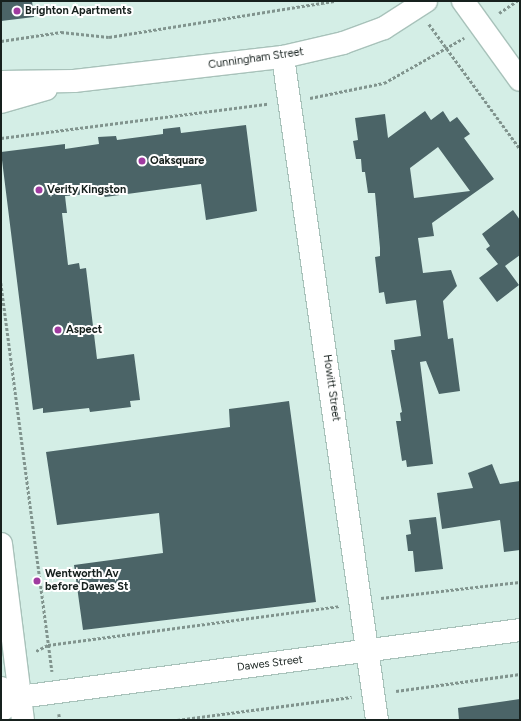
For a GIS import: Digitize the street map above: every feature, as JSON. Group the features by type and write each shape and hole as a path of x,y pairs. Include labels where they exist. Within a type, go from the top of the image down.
{"street":[{"path":"463,1 520,80"},
{"name":"Cunningham Street","path":"2,87 74,82 282,57 343,43 384,28 421,4"},
{"name":"Howitt Street","path":"282,57 362,600 377,720"},
{"name":"Cunningham Street","path":"1,110 32,93 74,82"},
{"name":"Cunningham Street","path":"2,87 32,93"},
{"path":"1,544 23,720"},
{"name":"Dawes Street","path":"20,697 520,630"},
{"path":"1,688 20,697"},
{"path":"1,711 20,697"}],"path":[{"path":"1,41 61,32 109,37 334,1"},
{"path":"421,4 520,149"},
{"path":"1,283 48,645 323,610 362,600 520,582"},
{"path":"177,720 520,674"}],"building":[{"path":"1,1 32,1 34,17 1,21"},
{"path":"425,111 431,120 443,111 450,122 457,117 470,134 464,138 494,179 432,223 434,236 418,238 423,273 451,270 457,286 443,301 448,339 453,338 460,391 439,394 426,361 420,362 433,464 407,467 406,460 402,461 396,421 401,421 400,413 402,412 391,350 395,350 394,340 421,336 416,300 386,304 384,292 379,293 375,257 380,256 380,248 375,193 368,193 365,172 362,172 361,159 356,159 353,141 358,140 355,118 385,114 388,138","holes":["438,147 470,191 414,198 410,168"]},
{"path":"246,125 257,211 206,220 201,184 105,197 102,193 65,196 67,213 62,213 68,265 79,263 80,269 86,268 97,359 134,354 140,400 130,401 131,407 90,412 89,408 43,413 43,408 33,410 1,152 65,144 65,149 99,144 98,137 116,136 117,140 163,134 163,129 180,127 181,133"},
{"path":"513,210 520,220 520,255 505,266 519,285 497,302 479,278 498,264 486,249 490,246 482,234"},
{"path":"289,401 316,602 83,630 74,565 163,553 159,513 57,525 46,452 230,427 229,409"},
{"path":"492,464 500,484 520,481 520,550 504,552 500,520 442,529 437,493 473,488 468,473"},
{"path":"436,517 443,569 415,572 413,551 408,551 406,535 411,534 409,520"},
{"path":"520,699 520,720 459,720 458,708"}],"place":[{"name":"Brighton Apartments","path":"17,11"},
{"name":"Oaksquare","path":"142,161"},
{"name":"Verity Kingston","path":"39,190"},
{"name":"Aspect","path":"58,330"},
{"name":"Wentworth Av before Dawes St","path":"37,581"}]}
